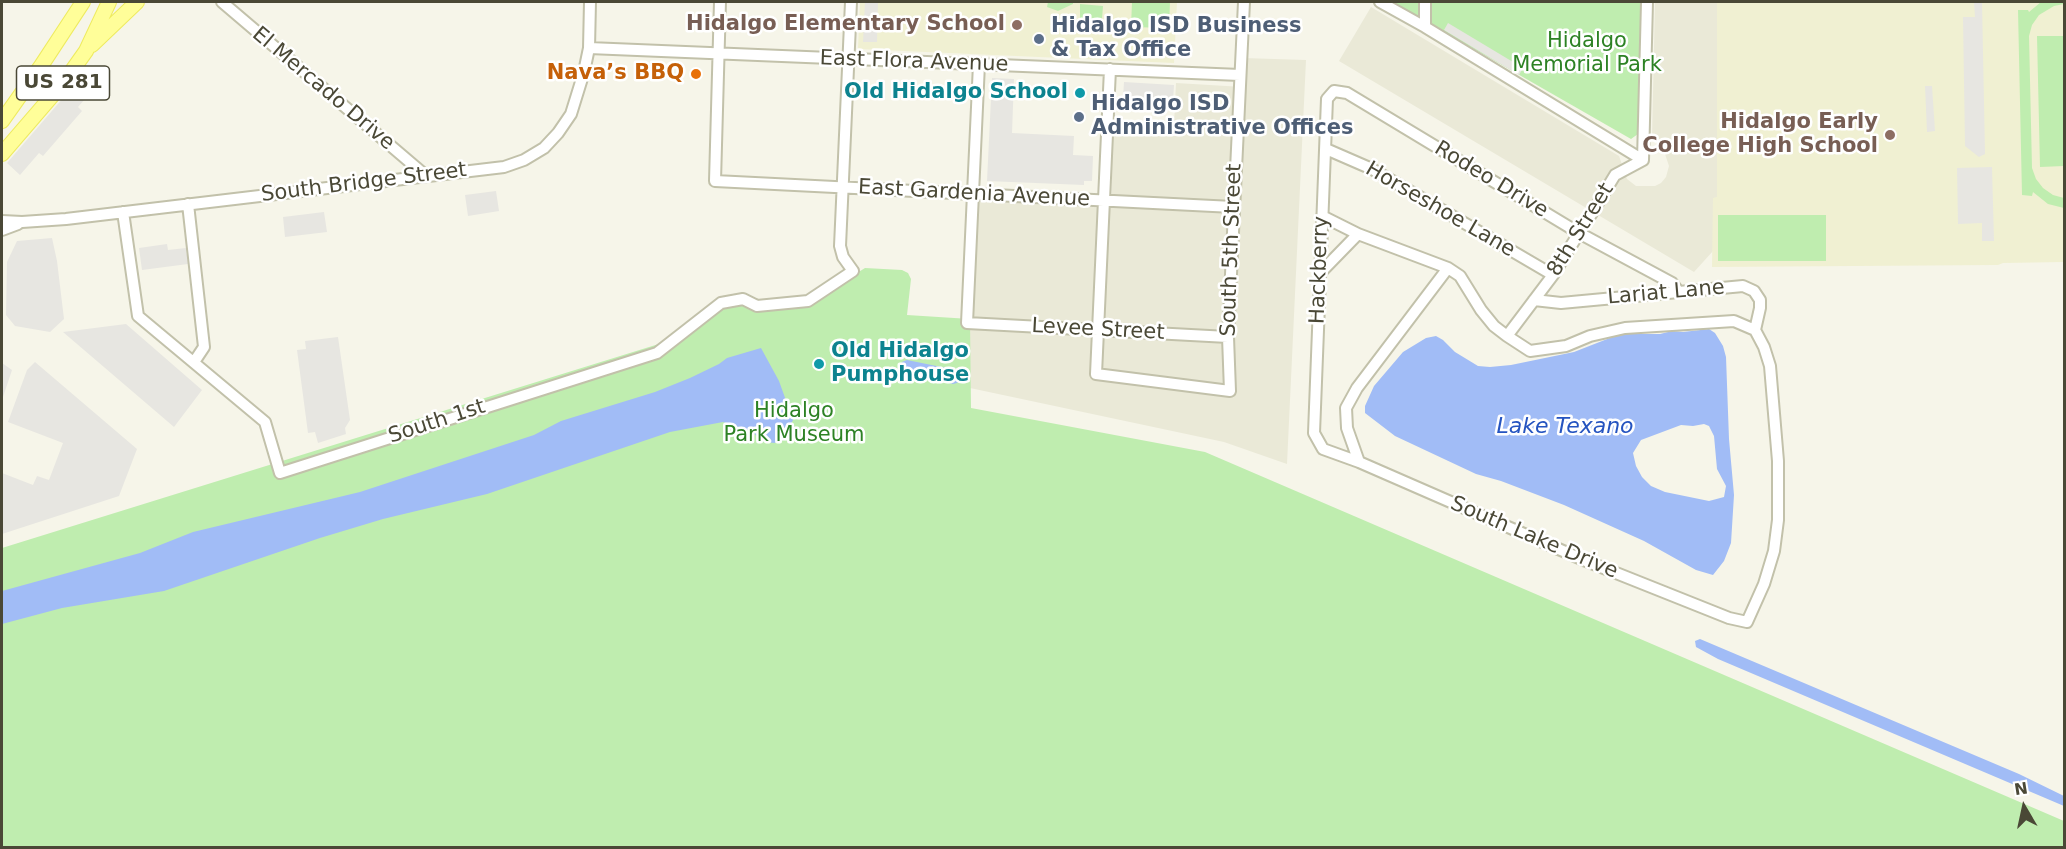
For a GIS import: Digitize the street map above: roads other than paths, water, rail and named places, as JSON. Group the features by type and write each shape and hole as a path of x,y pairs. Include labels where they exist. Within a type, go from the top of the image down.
{"main road":[{"name":"US 281","path":"2,121 82,2"},
{"name":"US 281","path":"2,154 64,82 86,51 109,2"},
{"path":"86,51 137,2"}],"street":[{"name":"El Mercado Drive","path":"222,2 425,175"},
{"name":"South Bridge Street","path":"2,221 22,222 123,212 504,167 524,160 544,148 571,114 579,93 589,48 590,2"},
{"path":"718,54 720,2"},
{"path":"842,188 851,2"},
{"name":"South 5th Street","path":"1097,330 1096,374 1230,391 1228,337 1244,2"},
{"path":"1380,2 1643,160 1647,2"},
{"path":"1425,2 1425,27"},
{"name":"East Flora Avenue","path":"589,48 1240,75"},
{"name":"East Gardenia Avenue","path":"718,54 715,181 1233,207"},
{"path":"973,194 979,64"},
{"path":"1097,330 1110,69"},
{"name":"Hackberry","path":"1323,449 1314,433 1327,99 1334,91"},
{"name":"Rodeo Drive","path":"1334,91 1347,93 1579,233 1672,283 1678,291"},
{"name":"Horseshoe Lane","path":"1326,149 1372,169 1553,275"},
{"name":"8th Street","path":"1507,336 1553,275 1615,175 1643,160"},
{"name":"South 1st","path":"123,212 138,316 265,422 280,473 657,353 721,303 743,298 757,306 808,301 853,271 841,251 842,188"},
{"name":"Levee Street","path":"973,194 967,323 1228,337"},
{"path":"188,204 204,347 194,362"},
{"path":"1322,216 1358,234 1448,268 1460,276 1494,326 1530,351 1566,346 1590,336 1625,328 1734,321 1755,330"},
{"name":"South Bridge Street","path":"2,230 22,222"},
{"path":"1320,273 1358,234"},
{"path":"1359,462 1347,428 1346,408 1357,388 1448,268"},
{"name":"Lariat Lane","path":"1534,300 1561,303 1743,286 1754,291 1760,300 1755,330"},
{"name":"South Lake Drive","path":"1323,449 1359,462 1586,561 1729,618 1747,622 1764,584 1774,551 1778,520 1778,461 1770,366 1755,330"}],"water":[{"name":"Lake Texano","path":"1709,329 1715,333 1723,346 1726,357 1734,495 1731,543 1724,561 1713,575 1696,570 1644,541 1564,505 1476,474 1395,436 1365,413 1365,406 1374,386 1403,352 1426,338 1436,336 1455,352 1478,366 1490,367 1574,352 1620,334","holes":["1704,424 1709,426 1714,436 1717,469 1726,486 1724,497 1709,501 1665,492 1651,486 1642,477 1633,453 1641,440 1681,425"]},
{"path":"761,348 779,381 793,420 782,441 774,443 761,441 753,432 723,422 670,432 487,494 383,519 164,591 62,608 2,624 2,591 140,553 193,532 360,492 534,435 561,421 655,392 690,378 727,358"},
{"path":"907,360 961,371 961,378 953,384 932,378 901,365"},
{"path":"1700,639 2019,774 2064,796 2064,806 1718,659 1696,647 1695,641"}],"place":[{"name":"Hidalgo Elementary School","path":"1017,25"},
{"name":"Hidalgo ISD Business & Tax Office","path":"1039,39"},
{"name":"Nava’s BBQ","path":"696,74"},
{"name":"Old Hidalgo School","path":"1080,93"},
{"name":"Hidalgo ISD Administrative Offices","path":"1079,117"},
{"name":"Hidalgo Early College High School","path":"1890,135"},
{"name":"Old Hidalgo Pumphouse","path":"819,364"}],"park label":[{"name":"Hidalgo Memorial Park","path":"1587,54"},
{"name":"Hidalgo Park Museum","path":"794,424"}]}
